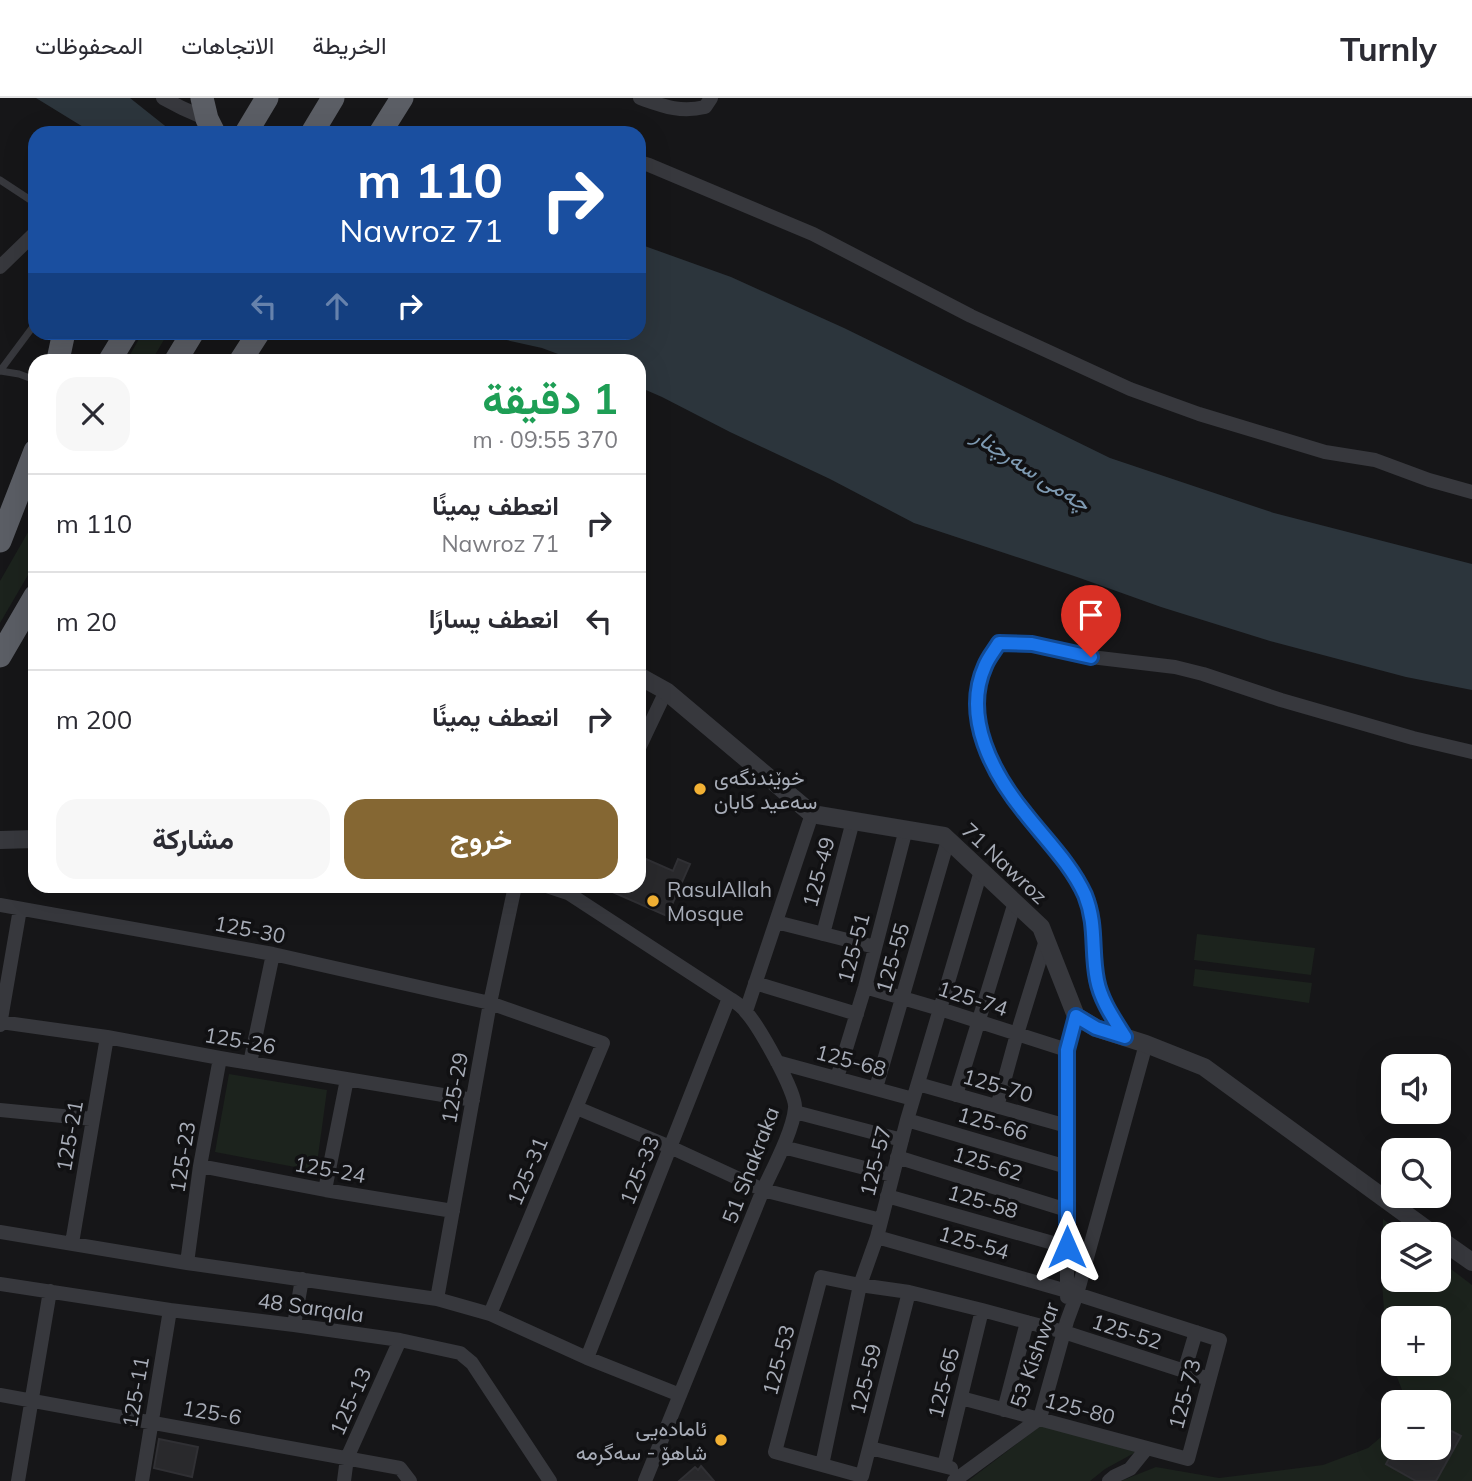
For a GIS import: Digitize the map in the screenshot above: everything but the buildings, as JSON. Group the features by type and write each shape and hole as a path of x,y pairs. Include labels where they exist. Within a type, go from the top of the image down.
{"highway":[{"path":"250,126 267,98"},
{"path":"316,126 333,98"},
{"path":"384,126 402,98"},
{"path":"0,541 28,469"},
{"path":"0,549 28,503"},
{"path":"0,656 28,608"}],"street":[{"path":"163,98 182,108 208,116"},
{"path":"639,98 669,108 693,110 705,107 711,98"},
{"path":"646,164 798,227 960,311 1130,389 1199,414 1325,452 1375,460 1472,492"},
{"path":"0,267 28,240"},
{"path":"1125,1037 1097,982 1091,915 1078,881 1007,790 985,746 978,722 978,692 985,664 999,643 1032,644 1101,659 1175,667 1413,738 1472,752"},
{"path":"646,680 666,691 812,814 746,1010"},
{"path":"646,733 666,691"},
{"name":"71 Nawroz","path":"812,814 944,836 1041,927 1076,1016"},
{"name":"125-49","path":"823,934 853,821"},
{"name":"125-51","path":"837,1077 865,988 906,829"},
{"path":"0,840 28,839"},
{"name":"125-55","path":"876,1088 948,840"},
{"name":"125-57","path":"822,1465 860,1285 877,1237 907,1120 981,871"},
{"name":"125-29","path":"438,1299 490,1003 514,893"},
{"name":"51 Shakraka","path":"576,893 746,1010 777,1062 796,1101 783,1147 645,1481"},
{"path":"956,1095 1015,902"},
{"name":"125-30","path":"0,905 273,954 490,1003 603,1043"},
{"path":"0,1023 20,909"},
{"path":"776,922 875,947"},
{"path":"998,1107 1046,940"},
{"path":"250,1063 273,954"},
{"path":"755,983 857,1014"},
{"name":"125-74","path":"865,988 1067,1050"},
{"name":"125-33","path":"587,1358 729,998"},
{"path":"1076,1016 1096,1028 1204,1067 1417,1222"},
{"name":"53 Kishwar","path":"1072,1292 1067,1247 1067,1050 1076,1016"},
{"name":"125-26","path":"0,1023 107,1037 473,1100"},
{"name":"125-21","path":"72,1242 107,1037"},
{"name":"125-31","path":"490,1314 603,1043"},
{"name":"53 Kishwar","path":"954,1481 1040,1418 1066,1326 1072,1292 1146,1044"},
{"name":"125-23","path":"187,1263 220,1058"},
{"name":"125-68","path":"777,1062 913,1099"},
{"path":"325,1190 347,1079"},
{"name":"125-70","path":"918,1084 1067,1126"},
{"path":"577,1108 763,1190 881,1220"},
{"path":"0,1110 93,1119"},
{"path":"795,1112 902,1140"},
{"name":"125-66","path":"907,1120 1067,1167"},
{"path":"783,1147 892,1175"},
{"name":"125-62","path":"897,1157 1068,1210"},
{"name":"125-24","path":"201,1166 453,1211"},
{"name":"125-58","path":"887,1196 1067,1247"},
{"path":"0,1232 187,1263 438,1299 490,1314 587,1358 680,1395"},
{"name":"125-54","path":"877,1237 1072,1292 1220,1340"},
{"path":"1451,1247 1472,1262"},
{"name":"125-52","path":"821,1277 909,1292 1027,1322 1066,1326 1184,1372 1209,1379"},
{"name":"125-53","path":"821,1277 775,1452 822,1465"},
{"path":"294,1325 302,1279"},
{"name":"48 Sarqala","path":"0,1283 170,1310 400,1340 460,1353 472,1363 550,1481"},
{"path":"18,1481 50,1291"},
{"name":"125-59","path":"862,1479 909,1292"},
{"name":"125-11","path":"142,1481 170,1310"},
{"name":"125-65","path":"944,1466 982,1310"},
{"path":"1004,1409 1027,1322"},
{"path":"1184,1372 1196,1332"},
{"name":"125-13","path":"344,1481 347,1458 400,1340"},
{"name":"125-73","path":"1188,1459 1220,1340"},
{"name":"125-6","path":"0,1395 400,1468 410,1481"},
{"name":"125-80","path":"961,1398 1188,1459"},
{"path":"870,1448 966,1471"},
{"path":"1108,1481 1130,1469 1147,1448"},
{"path":"822,1465 862,1479"}],"lane":[{"path":"0,180 28,198"},
{"path":"28,333 0,371 28,377"}],"shaded area":[{"path":"138,340 164,340 156,354 130,354"},
{"path":"28,532 28,575 0,623 0,581"},
{"path":"1197,934 1315,948 1311,975 1194,960"},
{"path":"1195,969 1312,983 1309,1003 1193,986"},
{"path":"229,1074 327,1090 316,1171 215,1152"},
{"path":"1451,1269 1472,1285 1472,1481 1121,1481 1156,1467 1219,1478 1323,1465 1368,1448 1381,1437 1381,1460 1451,1460 1451,1390 1402,1390 1397,1376 1451,1376 1451,1306 1384,1306 1383,1292 1451,1292"},
{"path":"1043,1424 1136,1452 1105,1469 1090,1481 968,1481"}],"water":[{"path":"36,98 130,98 165,126 82,126"},
{"name":"چەمی سەرچنار","path":"646,247 731,277 844,328 1110,458 1274,513 1472,564 1472,690 1406,677 1270,641 914,523 646,390 646,354 558,354 506,340 646,340"}],"place":[{"name":"خوێندنگەی سەعید کابان","path":"700,789"},
{"name":"RasulAllah Mosque","path":"653,901"},
{"name":"ئامادەیی شاهۆ - سەگرمە","path":"721,1440"}],"route":[{"path":"1067,1247 1067,1050 1076,1016 1096,1028 1125,1037 1102,997 1097,982 1094,934 1086,898 1068,865 1007,790 995,769 978,722 977,707 985,664 999,643 1032,644 1091,657"}]}
